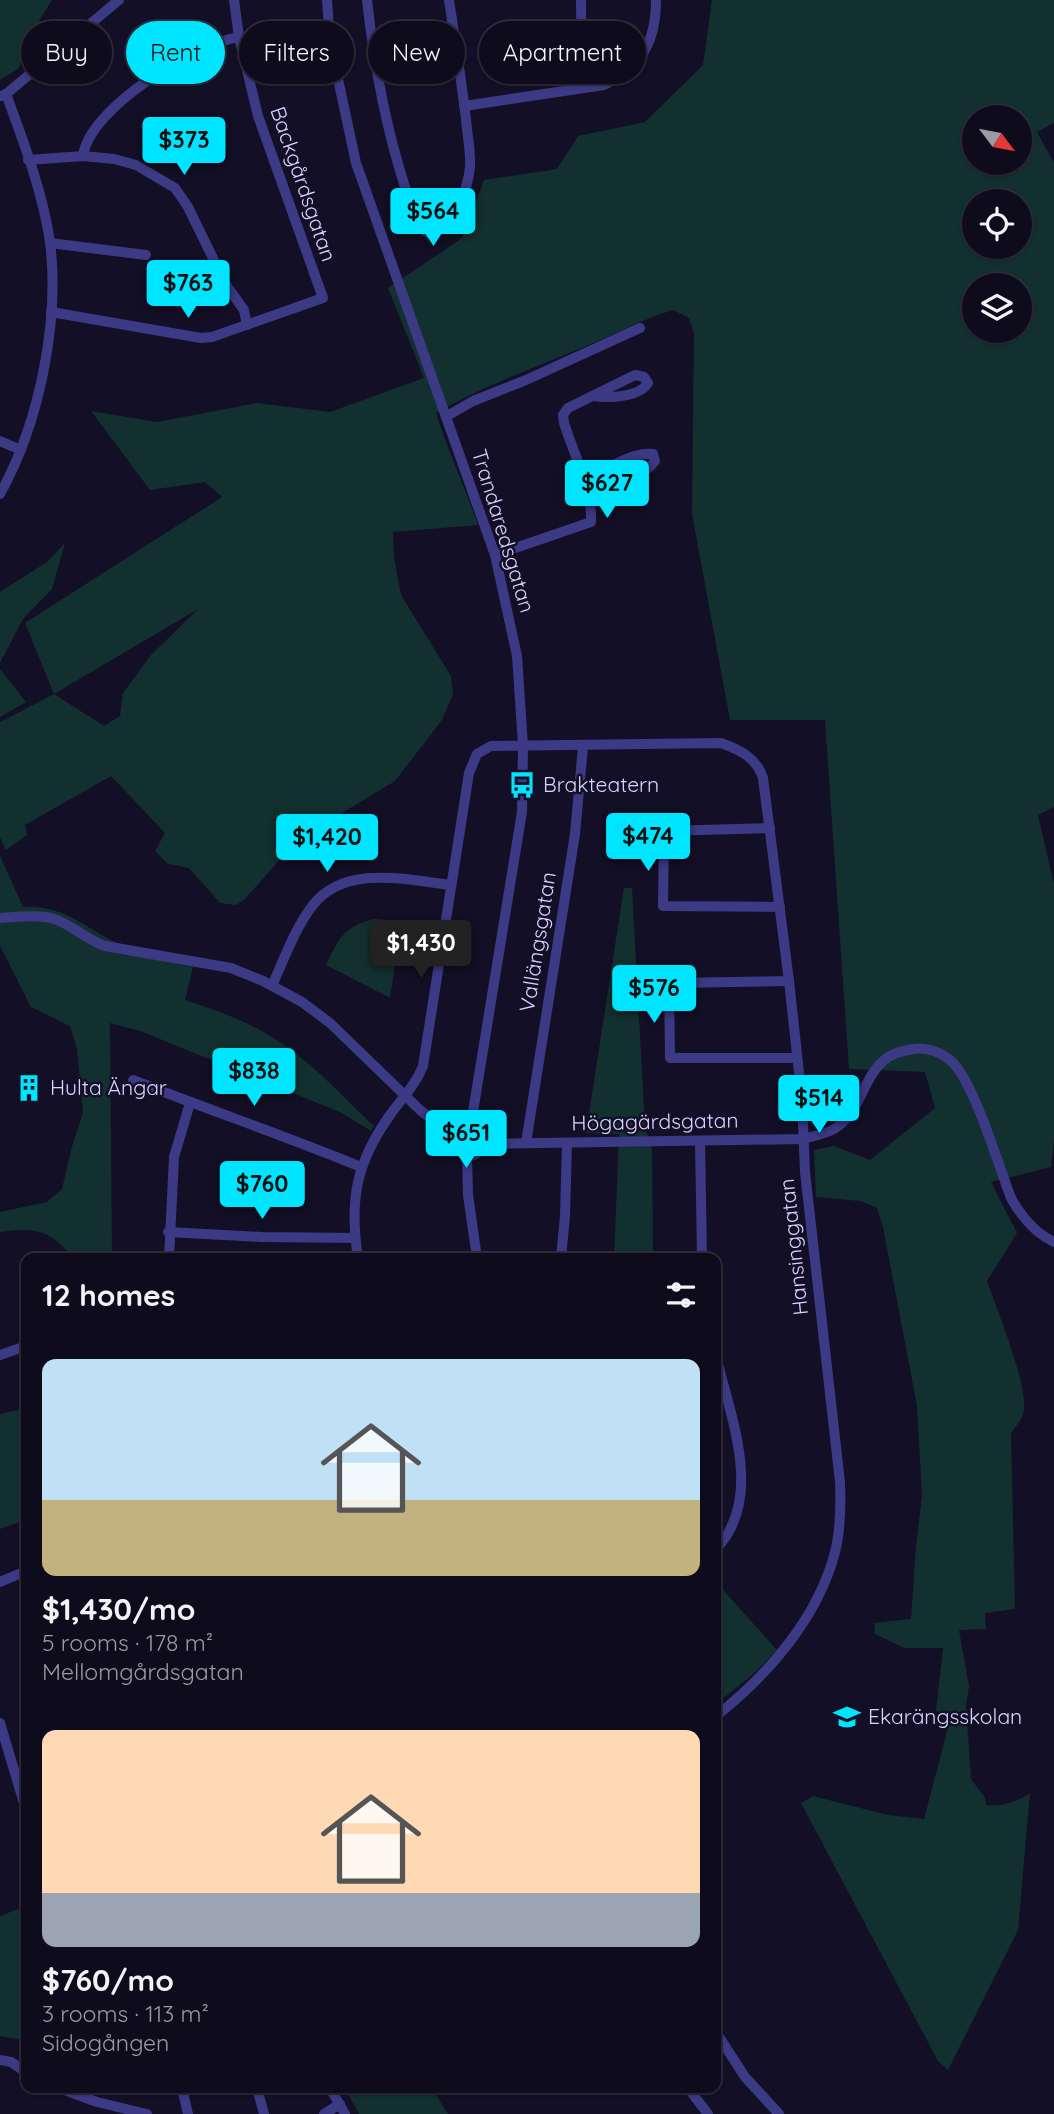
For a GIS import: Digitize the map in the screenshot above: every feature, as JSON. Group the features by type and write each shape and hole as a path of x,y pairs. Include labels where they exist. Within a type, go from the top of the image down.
{"street":[{"path":"0,494 21,450 36,401 51,312 50,243 29,160 3,95 119,0"},
{"name":"Backgårdsgatan","path":"234,0 239,37"},
{"name":"Trandaredsgatan","path":"327,0 330,42 356,163 495,555 517,656 523,745 522,812 470,1130"},
{"path":"367,0 372,50 382,105 416,219 425,233 437,231 447,222 465,189 470,158 449,0"},
{"path":"581,0 582,87"},
{"path":"464,106 604,85 624,75 640,57 653,29 656,0"},
{"path":"83,156 85,146 96,127 116,106 150,79 195,52 226,39 239,37"},
{"name":"Backgårdsgatan","path":"247,325 323,298 258,116 250,84"},
{"path":"29,160 83,156 114,159 136,165 175,188 188,206 226,285 244,310 247,325 201,338 51,312"},
{"path":"50,243 146,255"},
{"path":"447,416 472,401 526,380 640,328"},
{"path":"495,555 591,522 592,513 584,481 563,415 568,408 635,375 644,377 648,383 645,388 612,399 593,396"},
{"path":"0,441 21,450"},
{"path":"584,481 610,468"},
{"name":"Hansinggatan","path":"451,884 473,762 477,754 491,746 583,747 721,743 738,750 760,768 789,981 806,1185 840,1482 841,1518 834,1554 818,1595 793,1637 769,1668 721,1712"},
{"name":"Vallängsgatan","path":"526,1143 575,834 583,747"},
{"path":"770,828 664,831 663,905 780,907"},
{"path":"272,986 314,903 337,886 361,879 385,877 451,884 423,1066 416,1083 376,1136 361,1167 356,1191 357,1253"},
{"path":"0,918 45,916 105,946 231,968 272,986 316,1011 406,1096 457,1139"},
{"path":"789,981 669,983 670,1058 797,1058"},
{"name":"Högagärdsgatan","path":"481,1144 803,1139 832,1131 845,1121 883,1061 897,1052 919,1048 939,1052 960,1072 1019,1213 1054,1242"},
{"path":"133,1080 361,1167"},
{"path":"169,1253 173,1157 190,1103"},
{"path":"470,1130 479,1135 481,1144 477,1152 467,1155 458,1149 457,1139 462,1132 470,1130"},
{"path":"700,1141 702,1253"},
{"path":"561,1253 567,1143"},
{"path":"467,1155 468,1195 476,1253"},
{"path":"169,1232 355,1238"},
{"path":"0,1355 21,1348"},
{"path":"721,1378 743,1473 735,1521 721,1542"},
{"path":"0,1582 21,1573"},
{"path":"0,1723 21,1793"},
{"path":"721,2040 746,2077 779,2114"},
{"path":"5,2061 21,2069"},
{"path":"73,2093 97,2102 147,2114"},
{"path":"183,2093 188,2114"},
{"path":"258,2093 264,2114"},
{"path":"333,2093 345,2114"},
{"path":"692,2093 708,2114"},
{"path":"324,2114 340,2104"}],"green space":[{"path":"0,0 52,0 39,21 21,21 21,62 18,69 0,80"},
{"path":"712,0 1054,0 1054,123 1037,132 1054,163 1054,807 1038,815 1054,884 1054,1140 1051,1167 991,1182 1017,1233 987,1281 1010,1346 1024,1397 1023,1416 1011,1433 1015,1609 985,1613 986,1629 959,1630 969,1686 966,1706 971,1779 985,1798 986,1805 1009,1803 1030,1793 1018,1930 948,2070 938,2061 801,1803 813,1796 888,1815 924,1819 949,1724 936,1710 943,1648 904,1648 875,1634 874,1623 911,1619 922,1495 917,1406 883,1227 877,1208 860,1201 816,1197 814,1150 834,1146 870,1160 935,1108 925,1072 849,1069 825,720 730,720 692,514 694,333 689,318 673,310 650,318 490,386 436,413 478,525 393,532 394,557 401,595 451,676 453,694 442,720 395,781 297,840 245,899 236,905 220,903 189,868 168,864 155,851 165,833 111,776 25,825 27,835 6,850 0,837 0,722 54,694 25,623 222,497 205,482 150,490 91,411 157,422 257,403 330,412 424,378 388,288 462,238 484,180 557,169 578,136 645,122 703,65","holes":["198,609 151,655 123,693 120,716 104,726 54,694"]},
{"path":"65,543 52,589 23,619 0,663 0,592 47,562"},
{"path":"0,669 26,702 0,717"},
{"path":"0,856 23,907 59,912 129,949 193,967 185,1000 242,1021 289,1048 374,1126 371,1131 342,1113 140,1031 110,1023 112,1253 69,1253 57,1241 41,1233 23,1230 0,1232 0,1212 47,1202 62,1189 83,1112 77,1049 70,1026 31,1007 0,946"},
{"path":"624,888 632,888 645,1127 652,1149 653,1253 614,1253 619,1134 586,1133"},
{"path":"374,919 402,921 390,998 326,965 344,934"},
{"path":"21,1409 21,1522 0,1529 0,1414"},
{"path":"721,1588 777,1650 721,1700"},
{"path":"21,1908 21,2038 17,2039 0,2036 0,1916"},
{"path":"348,2093 435,2093 448,2114 359,2114"}],"place":[{"name":"Brakteatern","path":"522,785"},
{"name":"Hulta Ängar","path":"29,1088"},
{"name":"Ekarängsskolan","path":"847,1717"}]}
